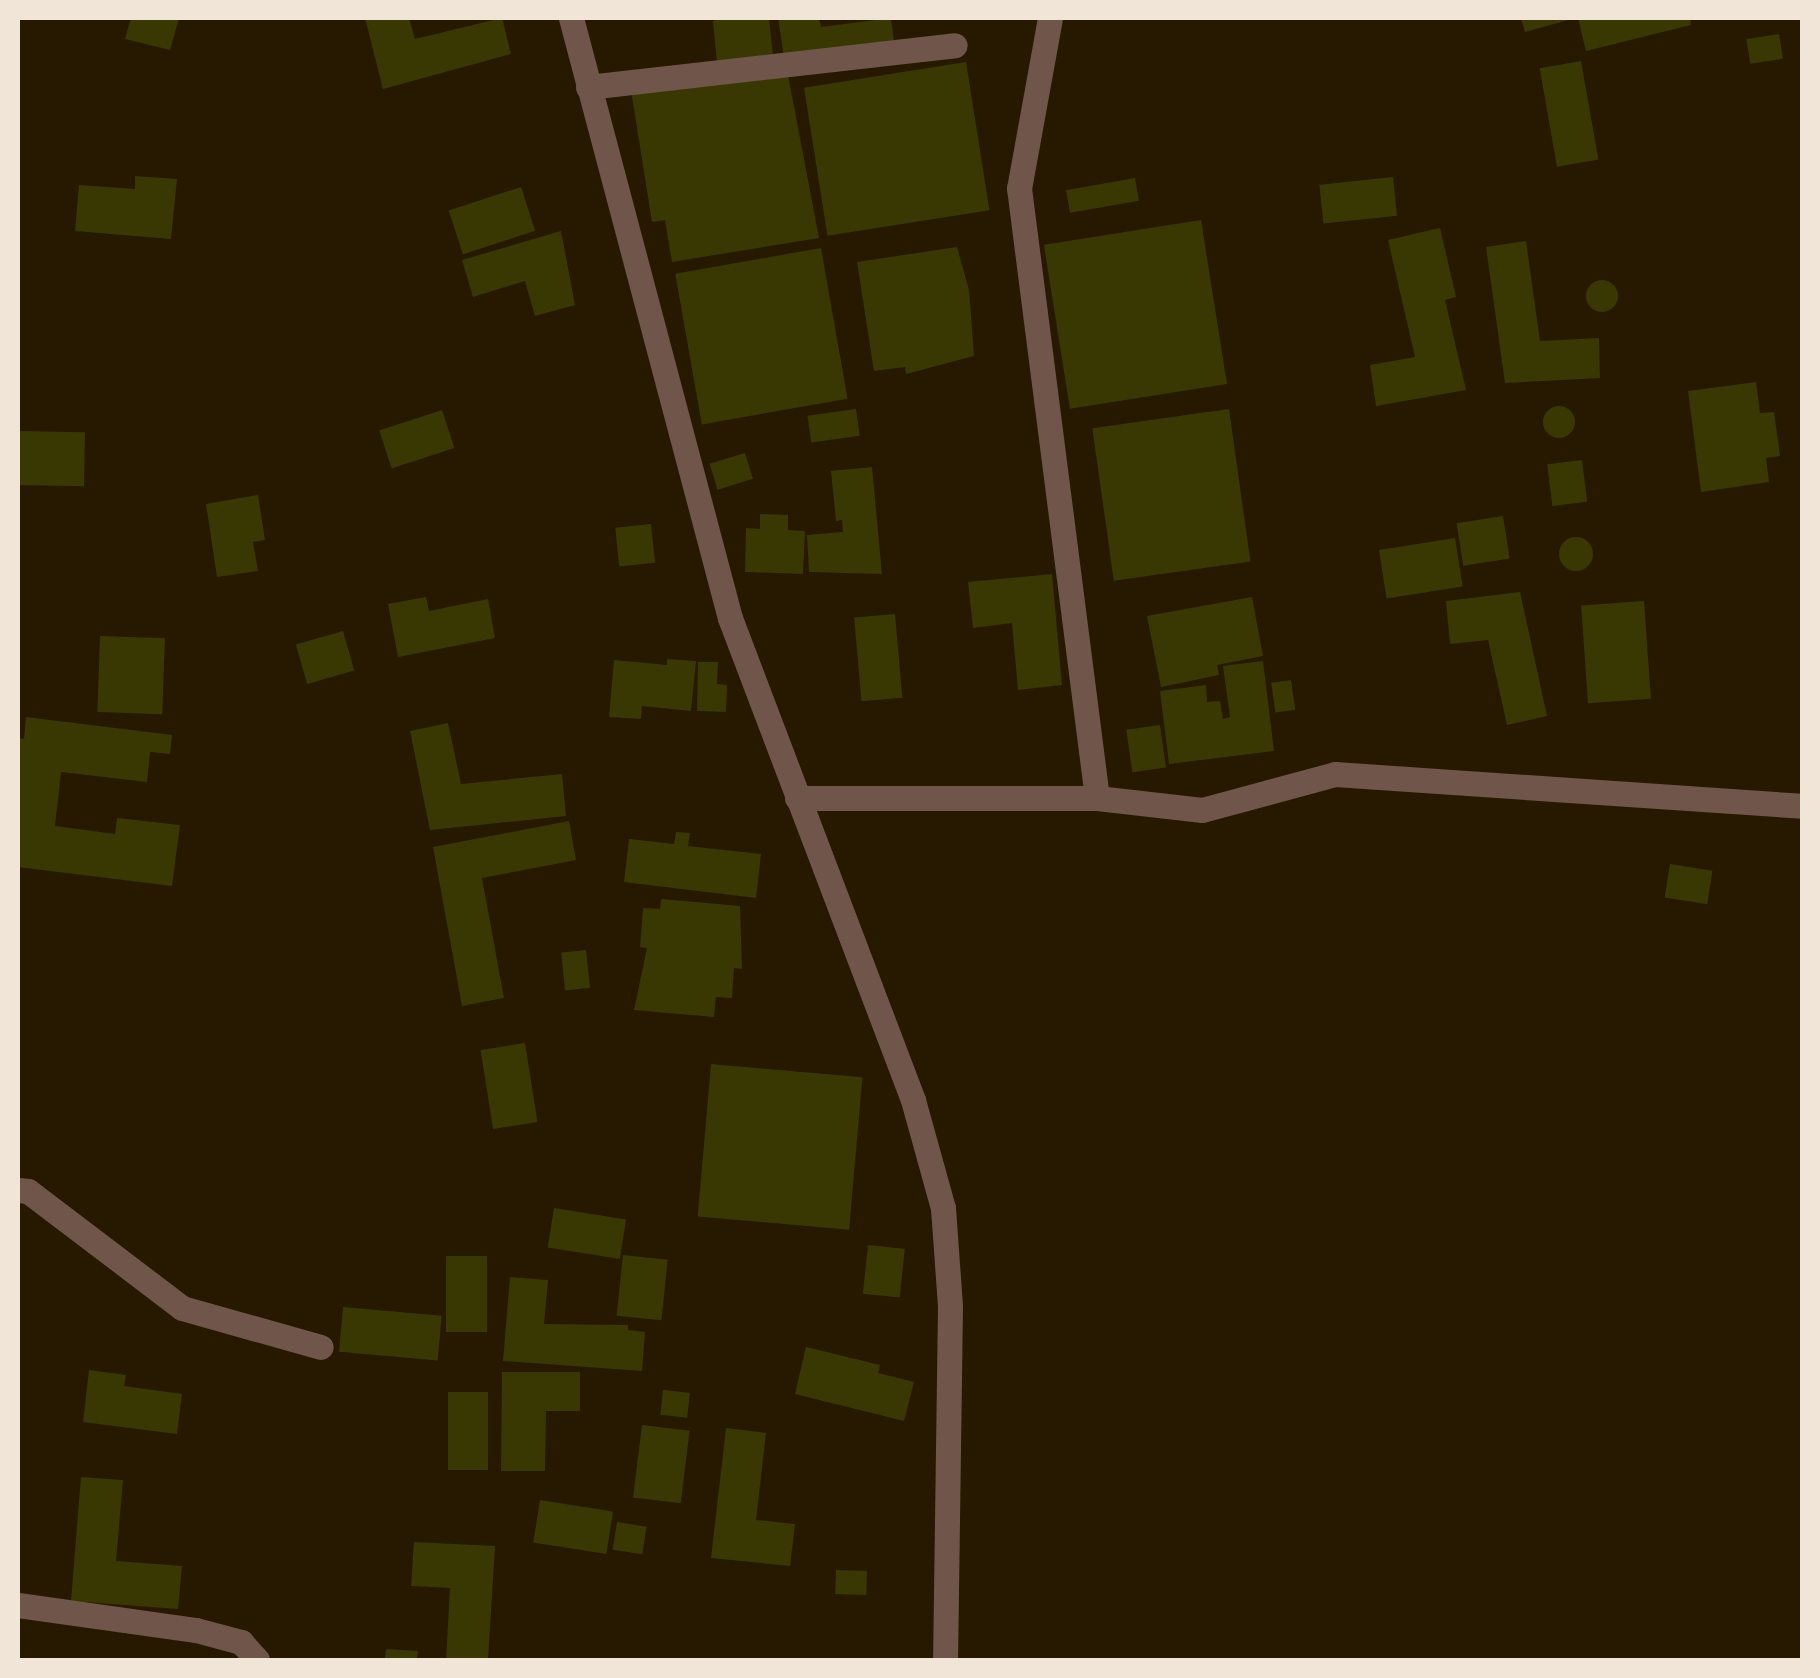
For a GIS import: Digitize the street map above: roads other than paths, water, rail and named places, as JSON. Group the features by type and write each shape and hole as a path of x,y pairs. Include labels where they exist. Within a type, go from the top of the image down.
{"street":[{"path":"572,18 724,600 914,1100 944,1208 950,1306 945,1660"},
{"path":"1050,18 1019,188 1097,798"},
{"path":"588,87 955,44"},
{"path":"797,798 1097,798 1202,810 1335,774 1802,806"},
{"path":"18,1190 182,1308 320,1347"},
{"path":"18,1606 196,1630 242,1642 257,1660"}]}
